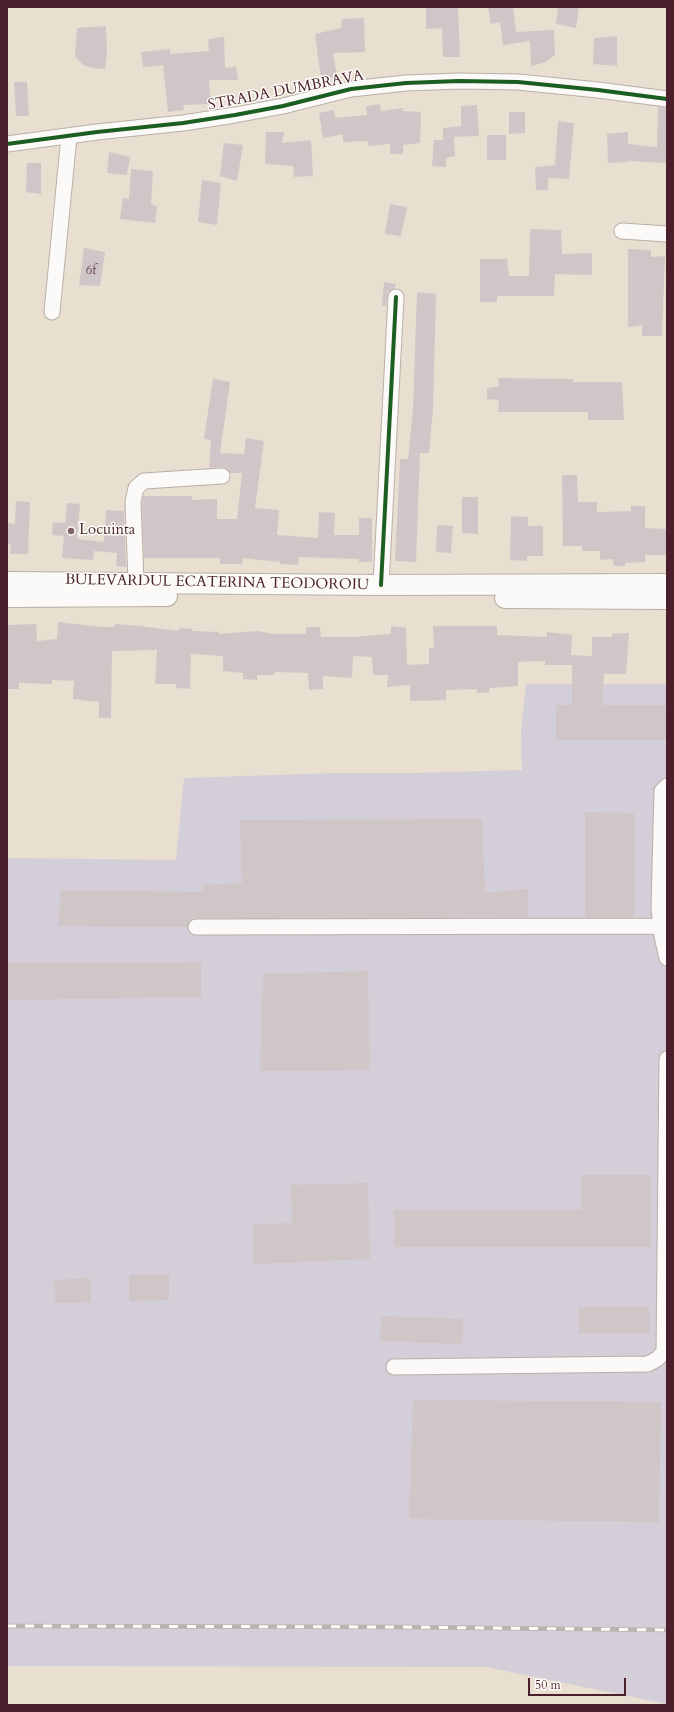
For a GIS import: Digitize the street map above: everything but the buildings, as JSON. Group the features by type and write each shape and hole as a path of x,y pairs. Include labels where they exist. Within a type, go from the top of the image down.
{"main road":[{"name":"BULEVARDUL ECATERINA TEODOROIU","path":"7,582 381,585 667,584"},
{"name":"BULEVARDUL ECATERINA TEODOROIU","path":"7,596 667,599"}],"street":[{"name":"STRADA DUMBRAVA","path":"7,144 183,123 283,106 351,89 406,83 459,81 518,82 667,99"},
{"path":"52,312 69,136"},
{"path":"622,231 667,234"},
{"path":"381,585 396,297"},
{"path":"136,582 133,502 136,488 144,481 222,476"},
{"path":"667,786 662,791 659,908 667,958"},
{"path":"196,927 661,926"},
{"path":"394,1366 648,1364 657,1359 664,1352 667,1059"}],"shaded area":[{"path":"526,684 667,684 667,1704 486,1667 7,1666 7,858 176,860 184,778 336,773 417,773 522,770 521,731"}],"railway":[{"path":"7,1626 398,1627 667,1630"}],"cycle path":[{"path":"7,144 97,132 183,123 283,106 351,89 406,83 459,81 518,82 667,99"},
{"path":"381,585 396,297"}],"place":[{"name":"Locuinta","path":"71,531"}]}
